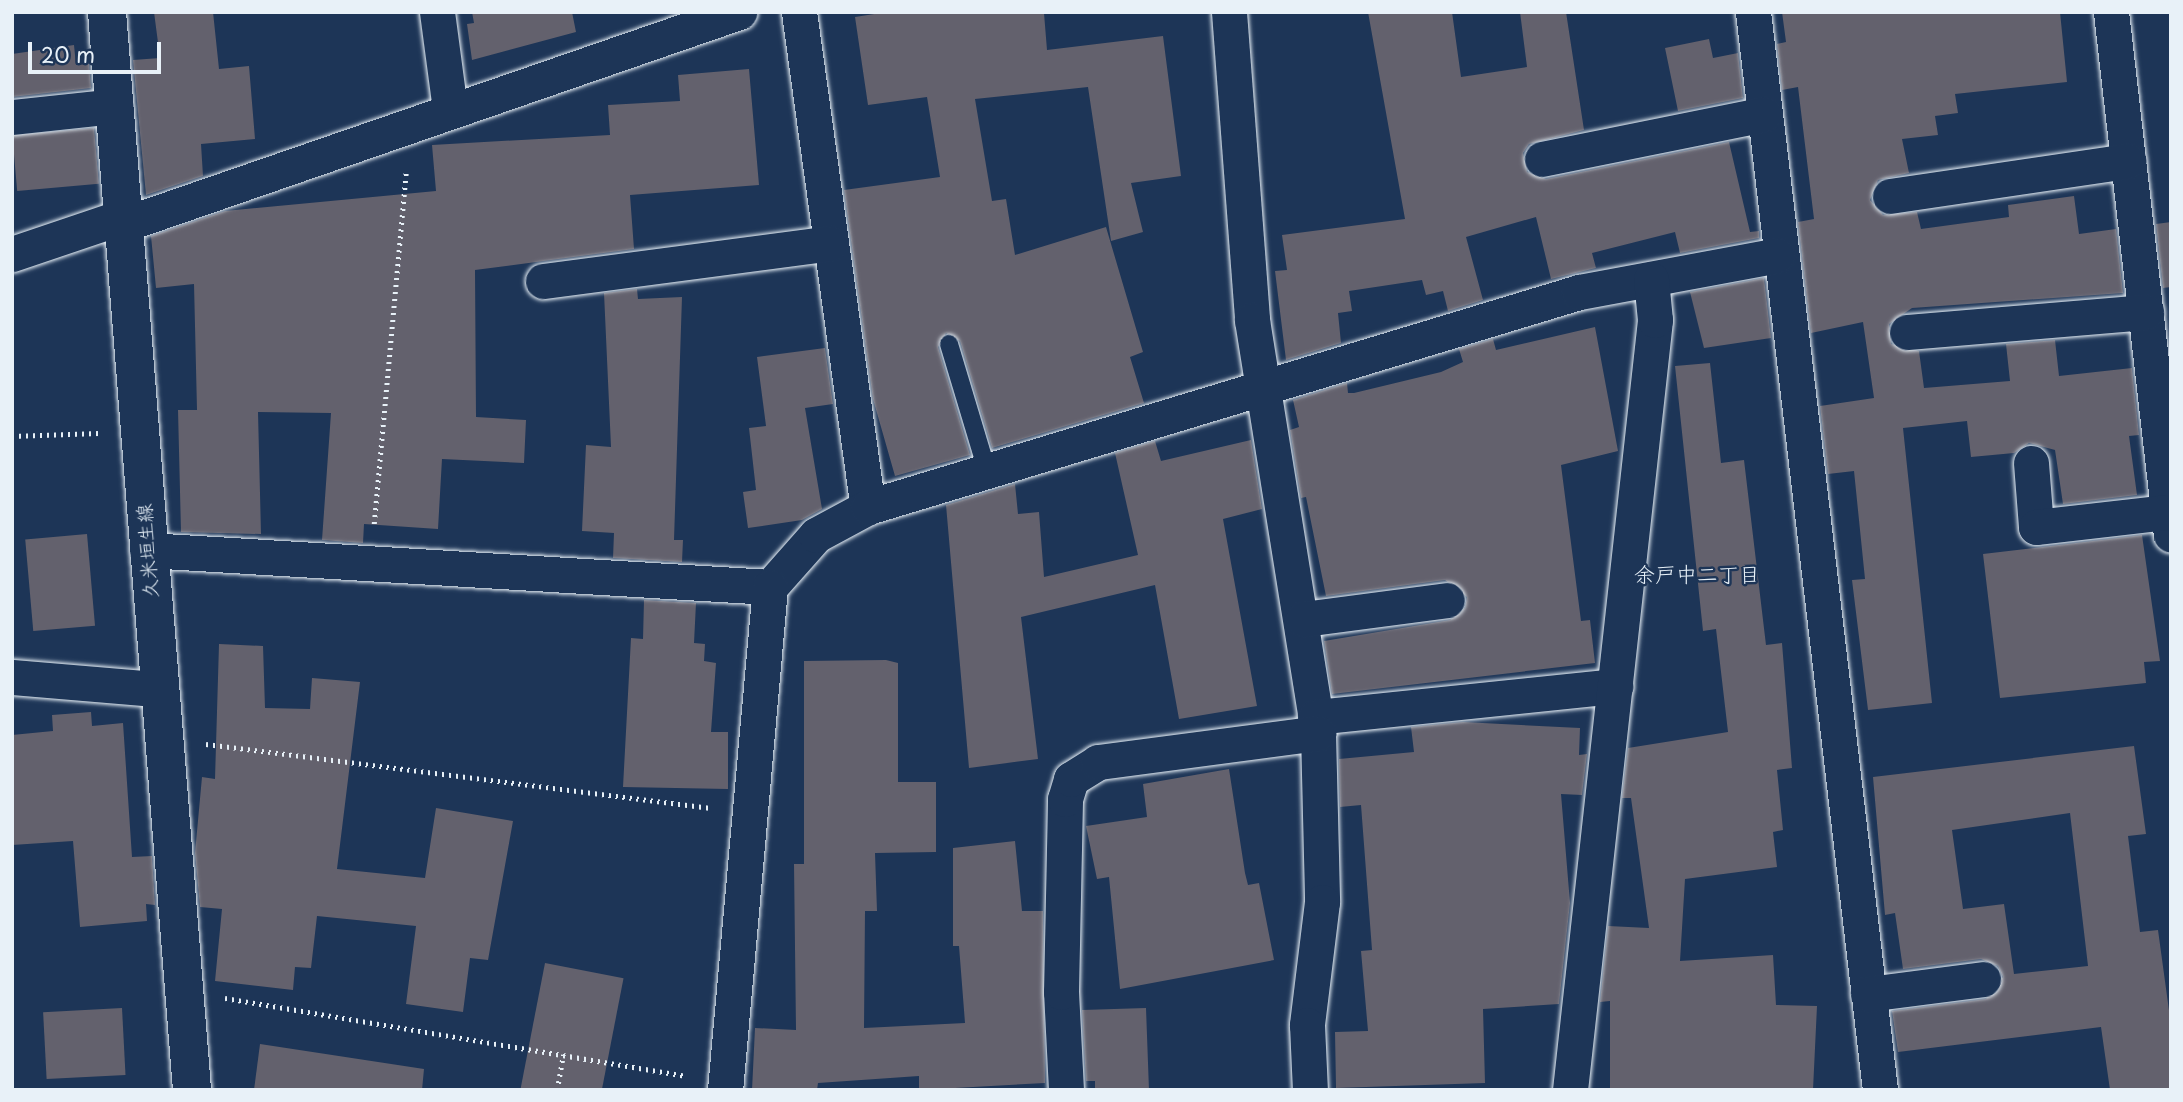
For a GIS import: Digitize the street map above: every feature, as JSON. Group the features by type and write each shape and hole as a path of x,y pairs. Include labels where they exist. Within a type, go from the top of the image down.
{"main road":[{"name":"久米垣生線","path":"107,12 156,689 192,1090"}],"street":[{"path":"437,12 450,108"},
{"path":"12,254 124,220 739,12"},
{"path":"799,12 868,506"},
{"path":"1229,12 1261,389 1303,620 1316,725 1322,902 1307,1025 1310,1090"},
{"path":"1753,12 1778,255 1880,1090"},
{"path":"2031,463 2036,527 2169,524 2111,12"},
{"path":"12,117 115,107"},
{"path":"1542,159 1765,114"},
{"path":"1890,195 2128,161"},
{"path":"543,281 831,243"},
{"path":"725,1086 770,587 816,535 868,506 1579,292 1778,255"},
{"path":"1570,1090 1655,320 1651,279"},
{"path":"1907,332 2146,312"},
{"path":"147,550 770,587"},
{"path":"1303,620 1447,600"},
{"path":"12,677 156,689"},
{"path":"1066,1090 1061,992 1065,799 1071,779 1098,762 1316,725 1615,686"},
{"path":"1868,994 1983,979"}],"lane":[{"path":"949,344 987,471"}],"path":[{"path":"370,563 410,123"},
{"path":"12,436 139,431"},
{"path":"160,738 750,813"},
{"path":"183,991 563,1055 725,1086"},
{"path":"557,1090 563,1055"}],"building":[{"path":"154,12 213,12 219,69 249,66 255,139 201,144 203,176 146,195 133,60 160,58"},
{"path":"472,12 572,12 576,32 472,60 467,24 474,23"},
{"path":"887,12 1044,13 1047,50 1163,36 1181,176 1131,183 1143,232 1111,241 1088,87 975,99 992,201 1006,199 1015,255 1106,227 1143,352 1130,357 1144,403 992,448 960,341 946,333 938,347 970,455 895,476 873,399 844,190 940,177 927,97 868,105 855,17"},
{"path":"1368,12 1452,12 1461,77 1527,67 1520,12 1566,12 1584,130 1529,144 1523,153 1527,172 1546,179 1729,142 1750,232 1759,231 1759,238 1680,253 1675,232 1592,253 1596,268 1551,279 1536,217 1466,237 1483,300 1448,311 1443,291 1426,295 1422,280 1349,291 1352,311 1338,313 1341,343 1286,360 1275,271 1287,270 1282,235 1405,219"},
{"path":"1782,12 2060,12 2067,82 1955,94 1958,113 1935,116 1938,135 1902,139 1909,173 1878,180 1870,200 1883,215 1917,212 1921,229 2009,217 2008,205 2074,196 2079,234 2116,229 2123,293 1912,308 1889,324 1891,344 1919,351 1924,388 2010,381 2006,344 2055,340 2059,376 2132,368 2139,435 2129,436 2137,495 2063,504 2055,450 2029,443 2014,453 1971,457 1967,421 1903,428 1932,703 1868,710 1852,580 1865,579 1854,471 1828,474 1820,406 1874,398 1863,322 1811,333 1798,222 1814,219 1798,87 1782,90 1777,44 1786,42"},
{"path":"1709,39 1713,58 1738,53 1743,98 1678,111 1665,48"},
{"path":"74,45 76,65 89,64 91,88 12,97 12,54"},
{"path":"749,69 759,185 630,195 634,249 475,270 476,417 526,420 524,463 442,459 438,529 364,524 363,543 322,540 331,413 258,412 261,534 181,532 178,410 197,410 194,284 156,288 151,236 225,211 436,191 432,145 610,135 608,105 680,101 678,75"},
{"path":"94,128 99,184 17,191 12,135"},
{"path":"2171,222 2171,287 2163,288 2156,224"},
{"path":"1764,278 1771,338 1704,348 1690,292"},
{"path":"637,289 638,299 682,297 674,540 683,540 682,562 613,558 614,533 582,531 586,445 611,447 604,293"},
{"path":"1595,327 1618,451 1561,465 1581,621 1590,620 1595,663 1332,694 1324,641 1450,620 1465,608 1467,597 1445,580 1326,596 1306,497 1301,498 1290,430 1299,427 1293,400 1347,383 1348,393 1354,393 1441,372 1463,362 1459,349 1493,339 1496,350"},
{"path":"825,348 833,404 805,408 822,509 802,520 748,528 743,492 756,490 749,428 766,426 757,357"},
{"path":"1710,363 1721,463 1744,460 1766,645 1782,643 1792,768 1777,770 1783,830 1773,832 1777,867 1685,879 1680,961 1773,955 1776,1005 1817,1006 1813,1090 1610,1090 1610,1001 1600,1002 1608,926 1649,928 1631,798 1622,798 1628,748 1728,732 1716,629 1703,631 1675,366"},
{"path":"1251,440 1262,509 1223,519 1257,706 1179,719 1155,585 1021,617 1038,759 969,768 946,505 1015,484 1018,514 1039,512 1044,577 1138,555 1115,453 1155,441 1161,461"},
{"path":"87,534 95,626 33,631 25,539"},
{"path":"2142,535 2160,661 2144,662 2146,683 2000,698 1983,554"},
{"path":"644,600 696,603 694,643 705,644 704,661 716,663 711,732 728,732 728,789 623,787 631,638 643,639"},
{"path":"219,644 263,646 265,708 310,709 312,678 360,682 337,869 425,878 436,808 513,821 488,960 470,958 463,1012 406,1004 416,926 317,916 311,968 295,967 293,990 215,981 222,909 200,907 195,853 202,777 215,779"},
{"path":"886,660 898,663 898,782 936,782 936,852 875,853 877,911 865,911 864,1028 965,1023 959,946 953,946 953,848 1015,841 1022,911 1043,911 1045,1083 919,1090 919,1076 818,1083 817,1090 752,1090 755,1028 796,1030 794,864 804,864 804,661"},
{"path":"91,712 92,726 123,723 132,857 152,856 155,905 146,904 147,921 80,927 73,841 12,845 12,735 53,731 52,715"},
{"path":"1463,722 1580,728 1579,755 1587,754 1582,795 1561,794 1570,903 1559,1004 1483,1009 1485,1083 1336,1088 1335,1032 1368,1031 1361,951 1372,950 1361,805 1340,807 1339,759 1414,752 1411,727"},
{"path":"2134,746 2146,834 2128,836 2140,932 2158,930 2171,1025 2171,1090 2110,1090 2101,1027 1898,1052 1892,1011 1986,999 2003,977 1998,966 1981,959 1903,969 1895,913 1885,915 1873,777","holes":["2070,813 2088,966 2014,974 2004,904 1963,909 1952,830"]},
{"path":"1229,769 1245,873 1248,885 1259,883 1274,960 1120,989 1109,877 1097,879 1086,826 1147,817 1143,784"},
{"path":"545,963 624,978 602,1090 520,1090"},
{"path":"122,1008 126,1075 47,1079 43,1012"},
{"path":"1146,1008 1149,1090 1095,1090 1095,1081 1086,1081 1082,1010"},
{"path":"260,1044 424,1069 422,1090 254,1090"}],"district":[{"name":"余戸中二丁目","path":"1697,573"}]}
